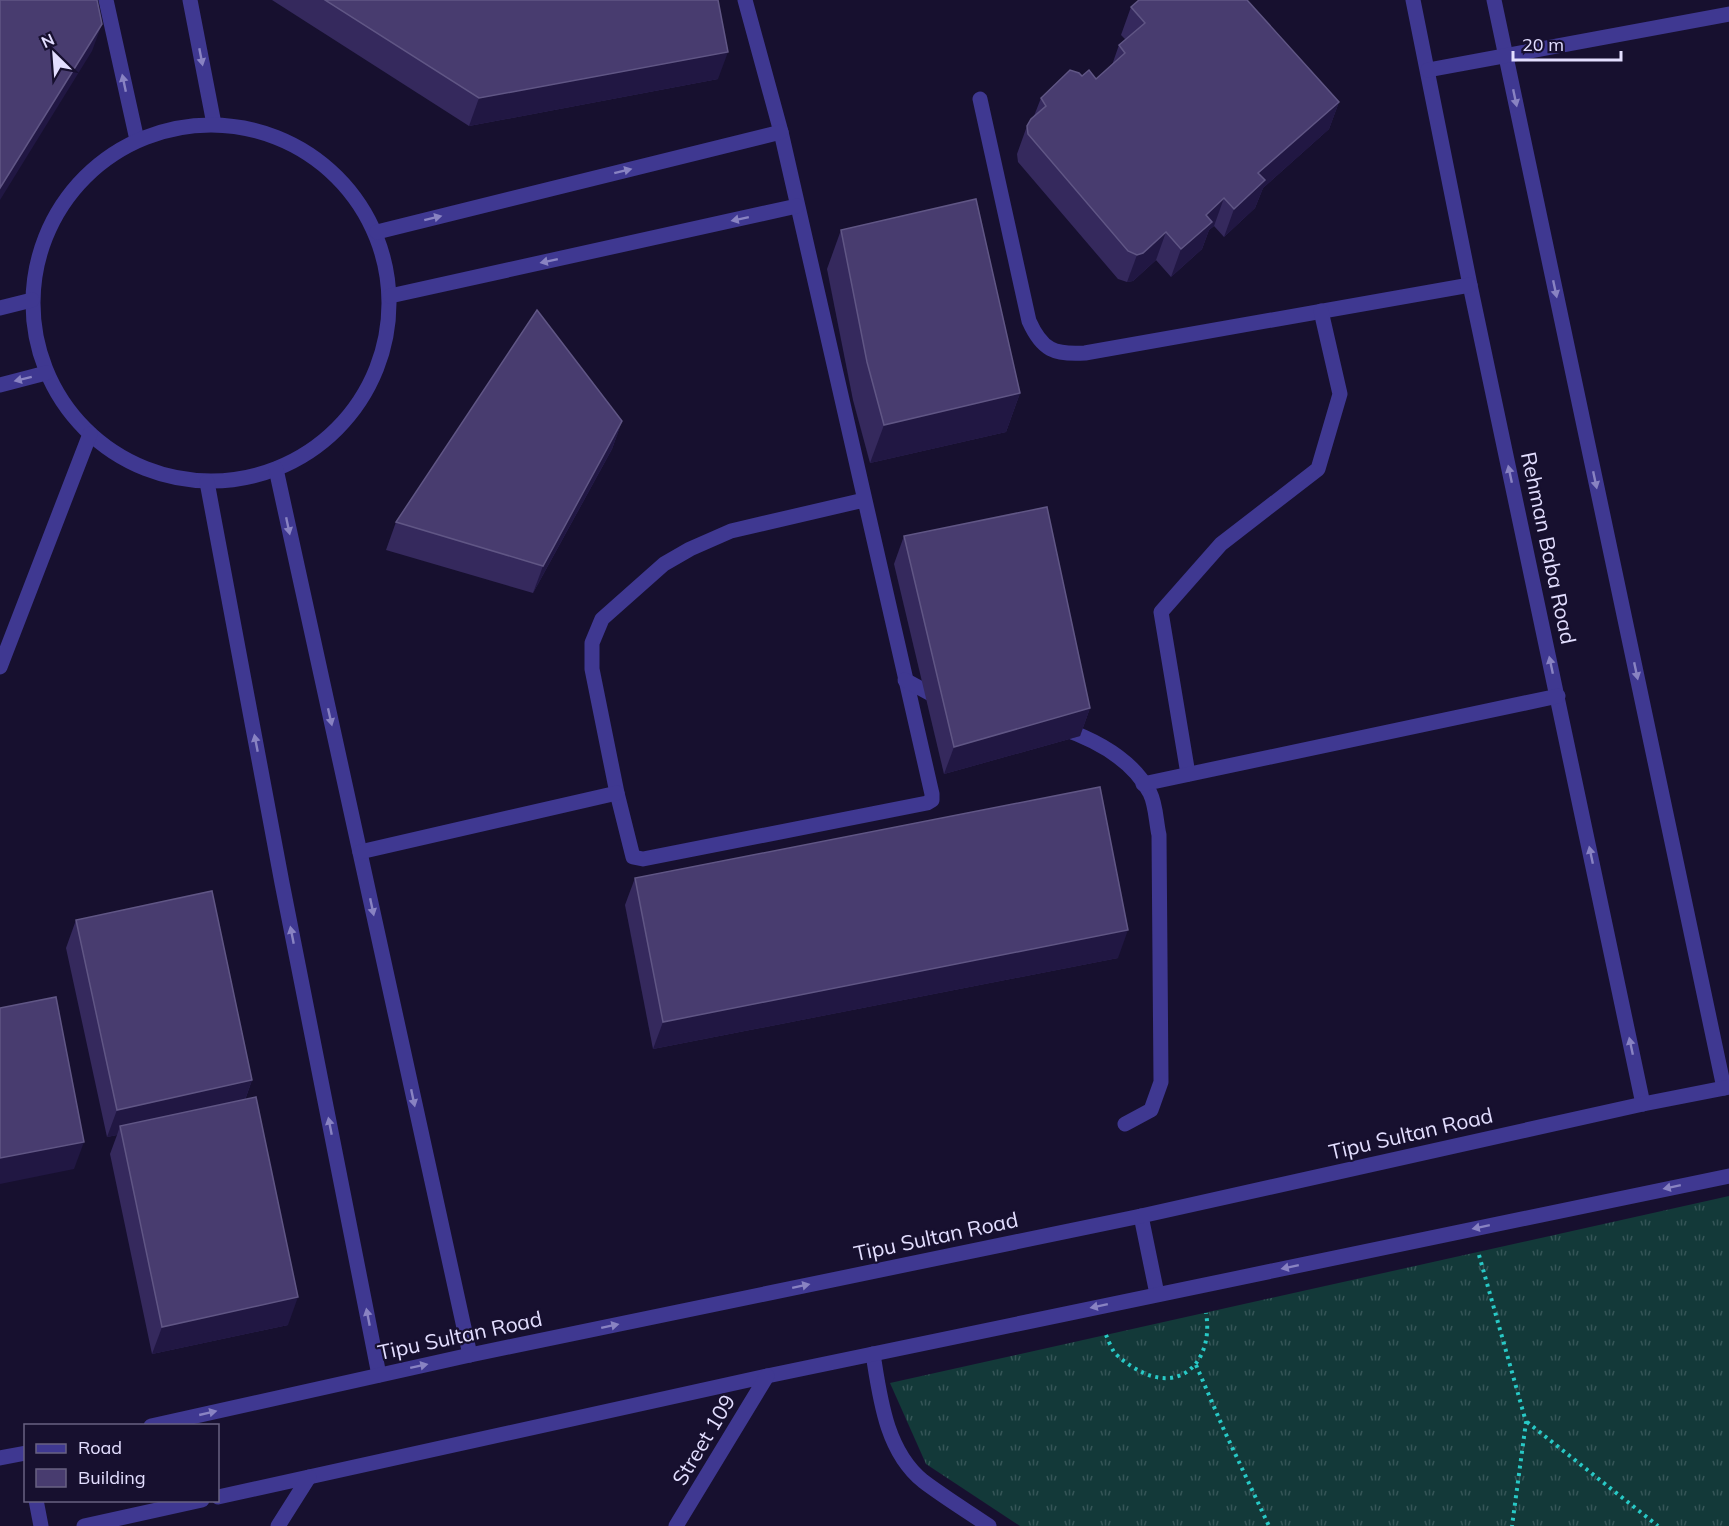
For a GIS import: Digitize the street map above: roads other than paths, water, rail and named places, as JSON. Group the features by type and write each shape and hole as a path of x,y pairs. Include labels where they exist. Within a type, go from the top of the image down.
{"street":[{"path":"106,0 136,140"},
{"path":"190,0 214,124"},
{"path":"745,0 781,132 932,800 927,803 643,859 633,857 617,793 592,669 592,643 602,619 664,564 690,549 731,531 864,500"},
{"name":"Rehman Baba Road","path":"1413,0 1470,285 1643,1104"},
{"path":"1494,0 1726,1087"},
{"path":"1428,70 1729,14"},
{"path":"980,99 1029,321 1036,337 1050,350 1065,354 1084,352 1470,285"},
{"path":"214,124 265,132 312,154 350,188 376,232 387,264 390,296 384,350 362,400 324,441 276,469 242,478 207,482 164,475 125,459 90,435 64,406 46,373 35,337 32,300 37,260 51,222 73,189 102,161 136,140 174,128 214,124"},
{"path":"376,232 781,132"},
{"path":"390,296 797,206"},
{"path":"0,308 32,300"},
{"path":"1188,774 1161,612 1221,544 1318,469 1340,394 1321,311"},
{"path":"0,385 46,373"},
{"path":"0,667 90,435"},
{"path":"276,469 470,1355"},
{"path":"207,482 282,883 380,1375"},
{"path":"905,680 945,702 955,704"},
{"path":"1143,784 1558,696"},
{"path":"1041,723 1064,729 1098,743 1131,767 1151,795 1159,835 1161,1082 1151,1110 1125,1124"},
{"path":"360,852 617,793"},
{"name":"Tipu Sultan Road","path":"156,1424 470,1355 1141,1216 1726,1087"},
{"path":"219,1497 767,1376 1729,1176"},
{"path":"1141,1216 1157,1294"},
{"path":"873,1354 883,1413 903,1457 922,1480 989,1526"},
{"name":"Street 109","path":"676,1526 767,1376"},
{"path":"0,1458 24,1453"},
{"path":"278,1526 309,1477"},
{"path":"36,1502 41,1526"},
{"path":"84,1526 193,1502"}]}
